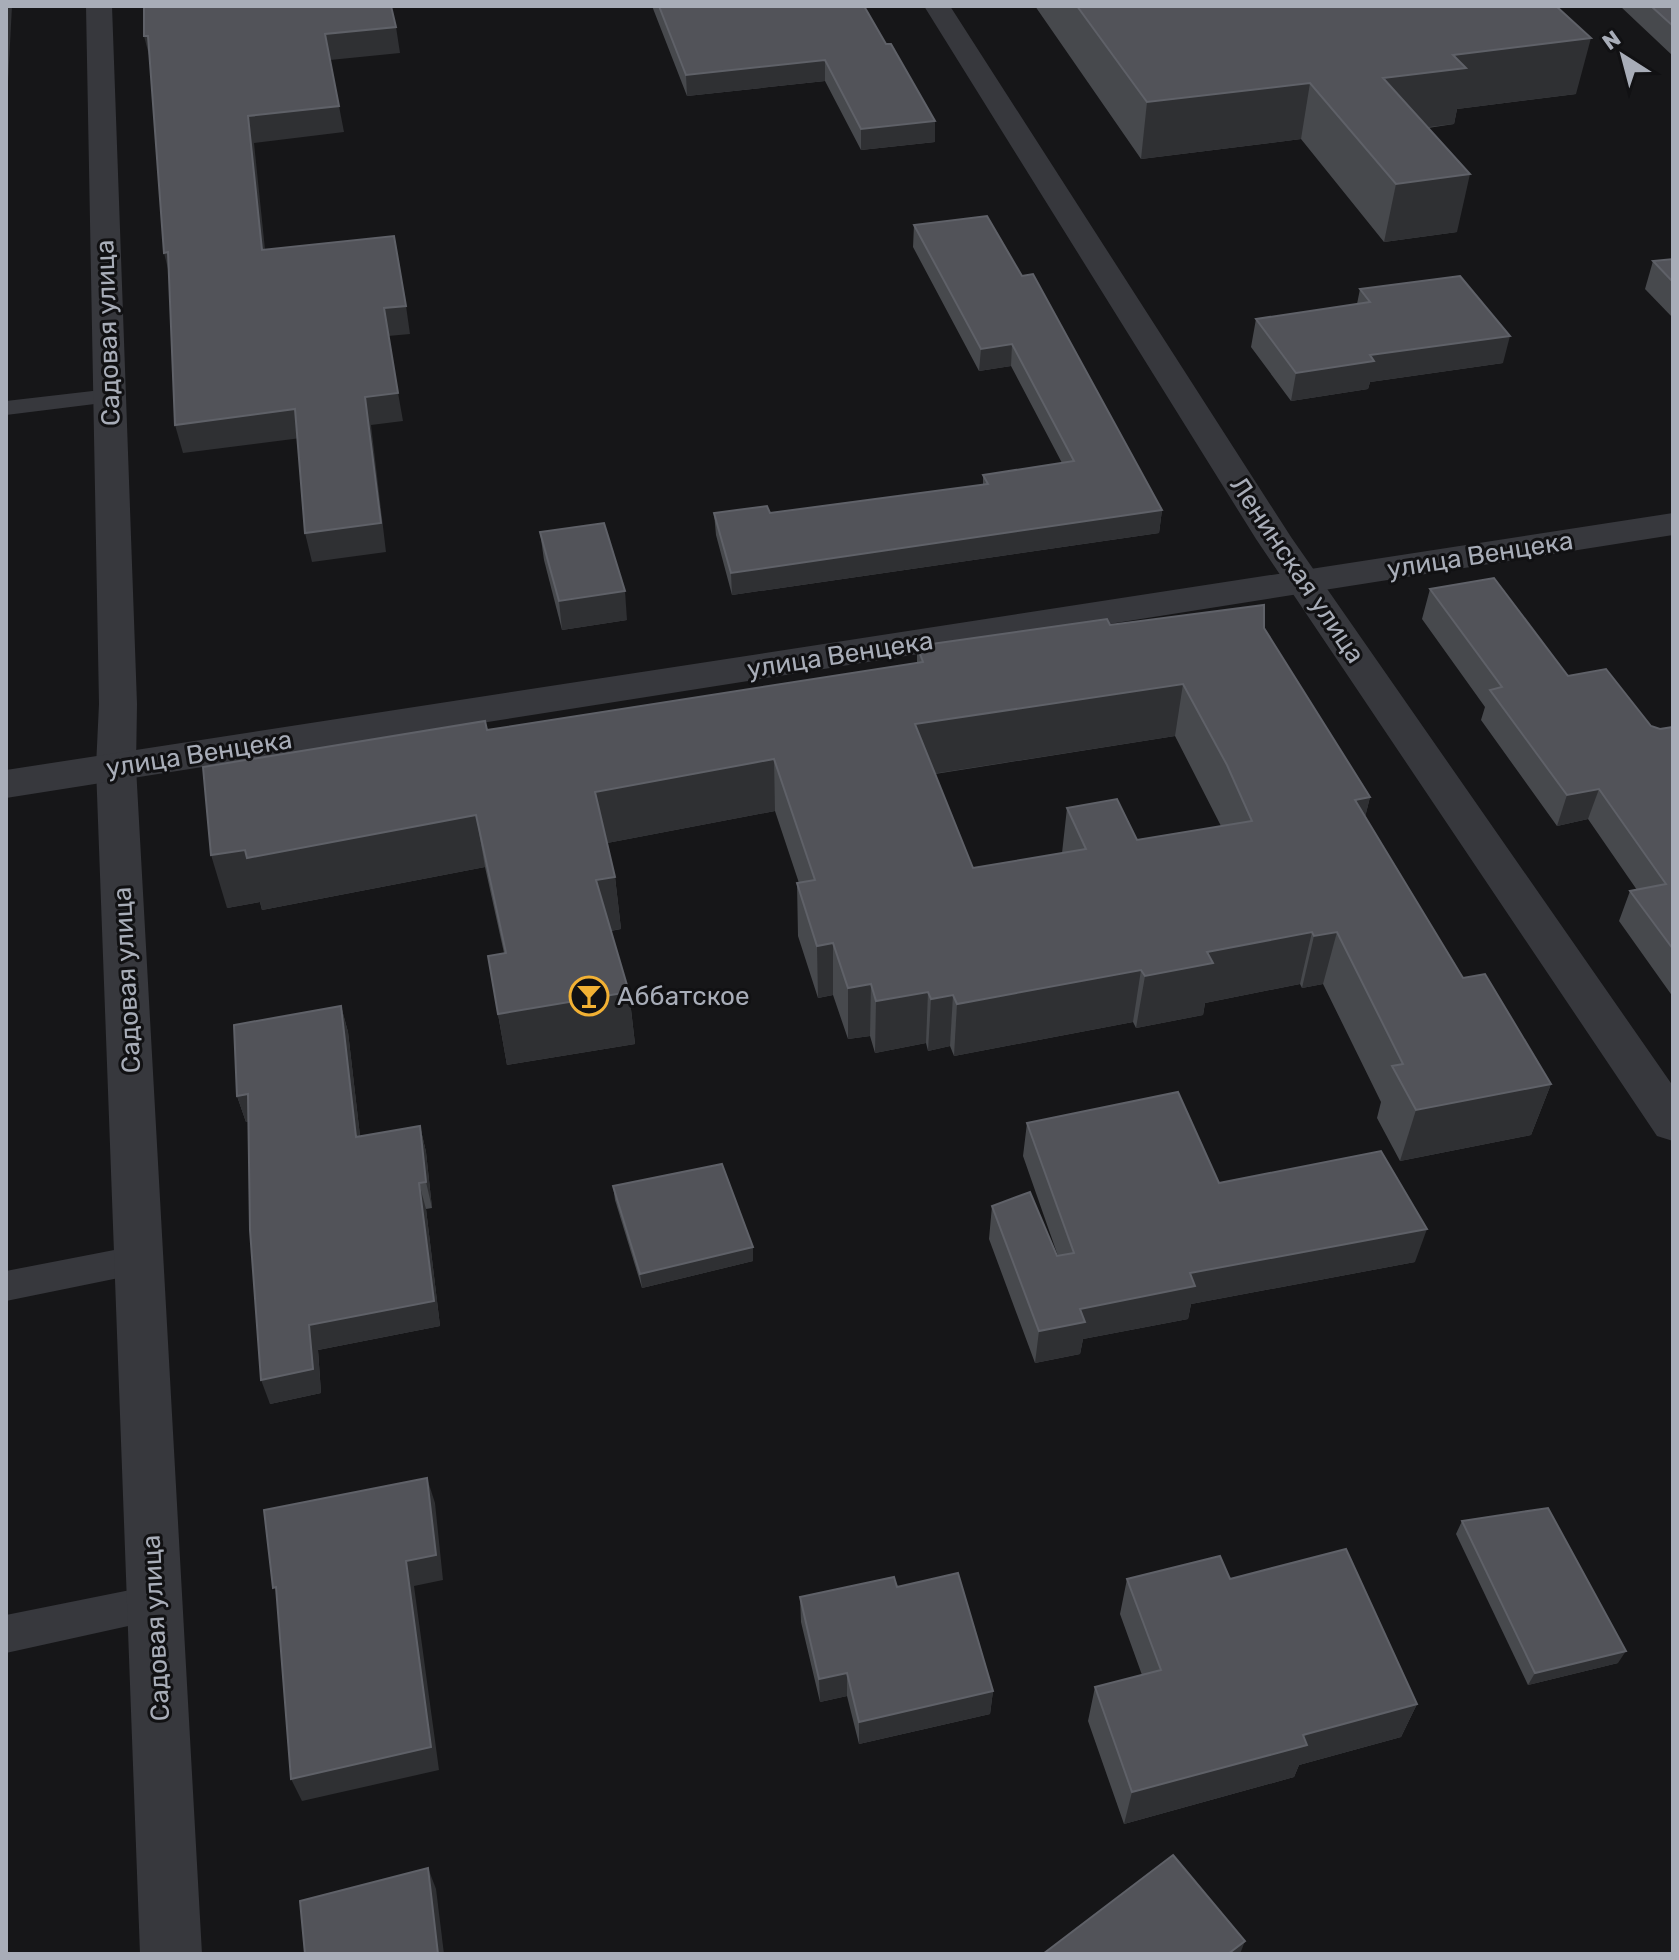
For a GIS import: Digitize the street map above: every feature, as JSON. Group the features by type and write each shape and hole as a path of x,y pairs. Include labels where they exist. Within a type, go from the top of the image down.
{"street":[{"name":"Садовая улица","path":"99,6 118,704 116,767 171,1954"},
{"name":"Ленинская улица","path":"937,6 1304,582 1673,1123"},
{"name":"улица Венцека","path":"6,784 1673,524"}],"lane":[{"path":"6,408 110,396"},
{"path":"6,1286 140,1260"},
{"path":"6,1634 155,1604"}],"building":[{"path":"144,6 391,6 396,27 325,34 339,106 248,116 262,250 394,236 406,306 384,308 398,393 365,397 381,523 305,533 295,409 175,425 168,252 164,253 148,36 144,36"},
{"path":"659,6 864,6 886,44 891,44 935,121 861,129 825,60 686,75"},
{"path":"1077,6 1556,6 1591,38 1453,55 1466,68 1383,78 1470,174 1396,184 1310,83 1147,102"},
{"path":"1651,6 1673,6 1673,26"},
{"path":"987,216 1022,276 1033,274 1162,510 731,573 714,513 767,506 770,513 988,484 983,475 1074,461 1012,344 981,349 914,225"},
{"path":"1673,259 1673,282 1653,261"},
{"path":"1460,276 1510,336 1370,355 1374,361 1296,373 1256,319 1370,302 1360,289"},
{"path":"604,523 625,591 559,601 540,532"},
{"path":"1494,578 1568,676 1606,669 1651,726 1660,729 1673,727 1673,949 1630,891 1666,884 1599,789 1567,795 1490,690 1502,687 1430,589"},
{"path":"1264,605 1264,628 1370,797 1355,800 1463,978 1485,974 1551,1084 1416,1110 1392,1066 1403,1064 1337,932 1314,936 1312,932 1207,952 1213,963 1145,976 1141,970 957,1004 953,995 931,999 928,992 876,1001 871,984 848,988 833,943 817,946 797,883 815,880 774,759 595,792 615,877 596,880 629,992 498,1014 488,956 506,953 476,815 247,858 245,850 211,855 203,767 485,721 487,730 923,662 917,646 1107,619 1110,625","holes":["1183,684 1227,765 1252,821 1137,840 1117,799 1067,808 1086,849 973,868 915,724"]},
{"path":"341,1006 356,1137 420,1126 426,1182 419,1183 434,1301 309,1325 313,1369 261,1380 250,1230 248,1094 237,1096 234,1025"},
{"path":"1178,1092 1219,1183 1381,1151 1427,1229 1190,1273 1195,1286 1080,1309 1085,1322 1039,1331 992,1206 1030,1192 1057,1256 1074,1253 1027,1123"},
{"path":"722,1164 753,1247 640,1274 613,1186"},
{"path":"427,1478 436,1555 406,1561 431,1747 291,1779 276,1587 273,1588 264,1510"},
{"path":"1548,1508 1626,1651 1535,1673 1462,1521"},
{"path":"1346,1549 1417,1704 1303,1735 1307,1745 1132,1792 1095,1687 1161,1670 1127,1579 1220,1556 1230,1579"},
{"path":"958,1573 993,1691 859,1722 847,1673 819,1679 800,1597 894,1577 897,1587"},
{"path":"1173,1855 1245,1941 1228,1954 1043,1954"},
{"path":"428,1868 438,1954 305,1954 300,1901"}],"place":[{"name":"Аббатское","path":"589,996"}]}
